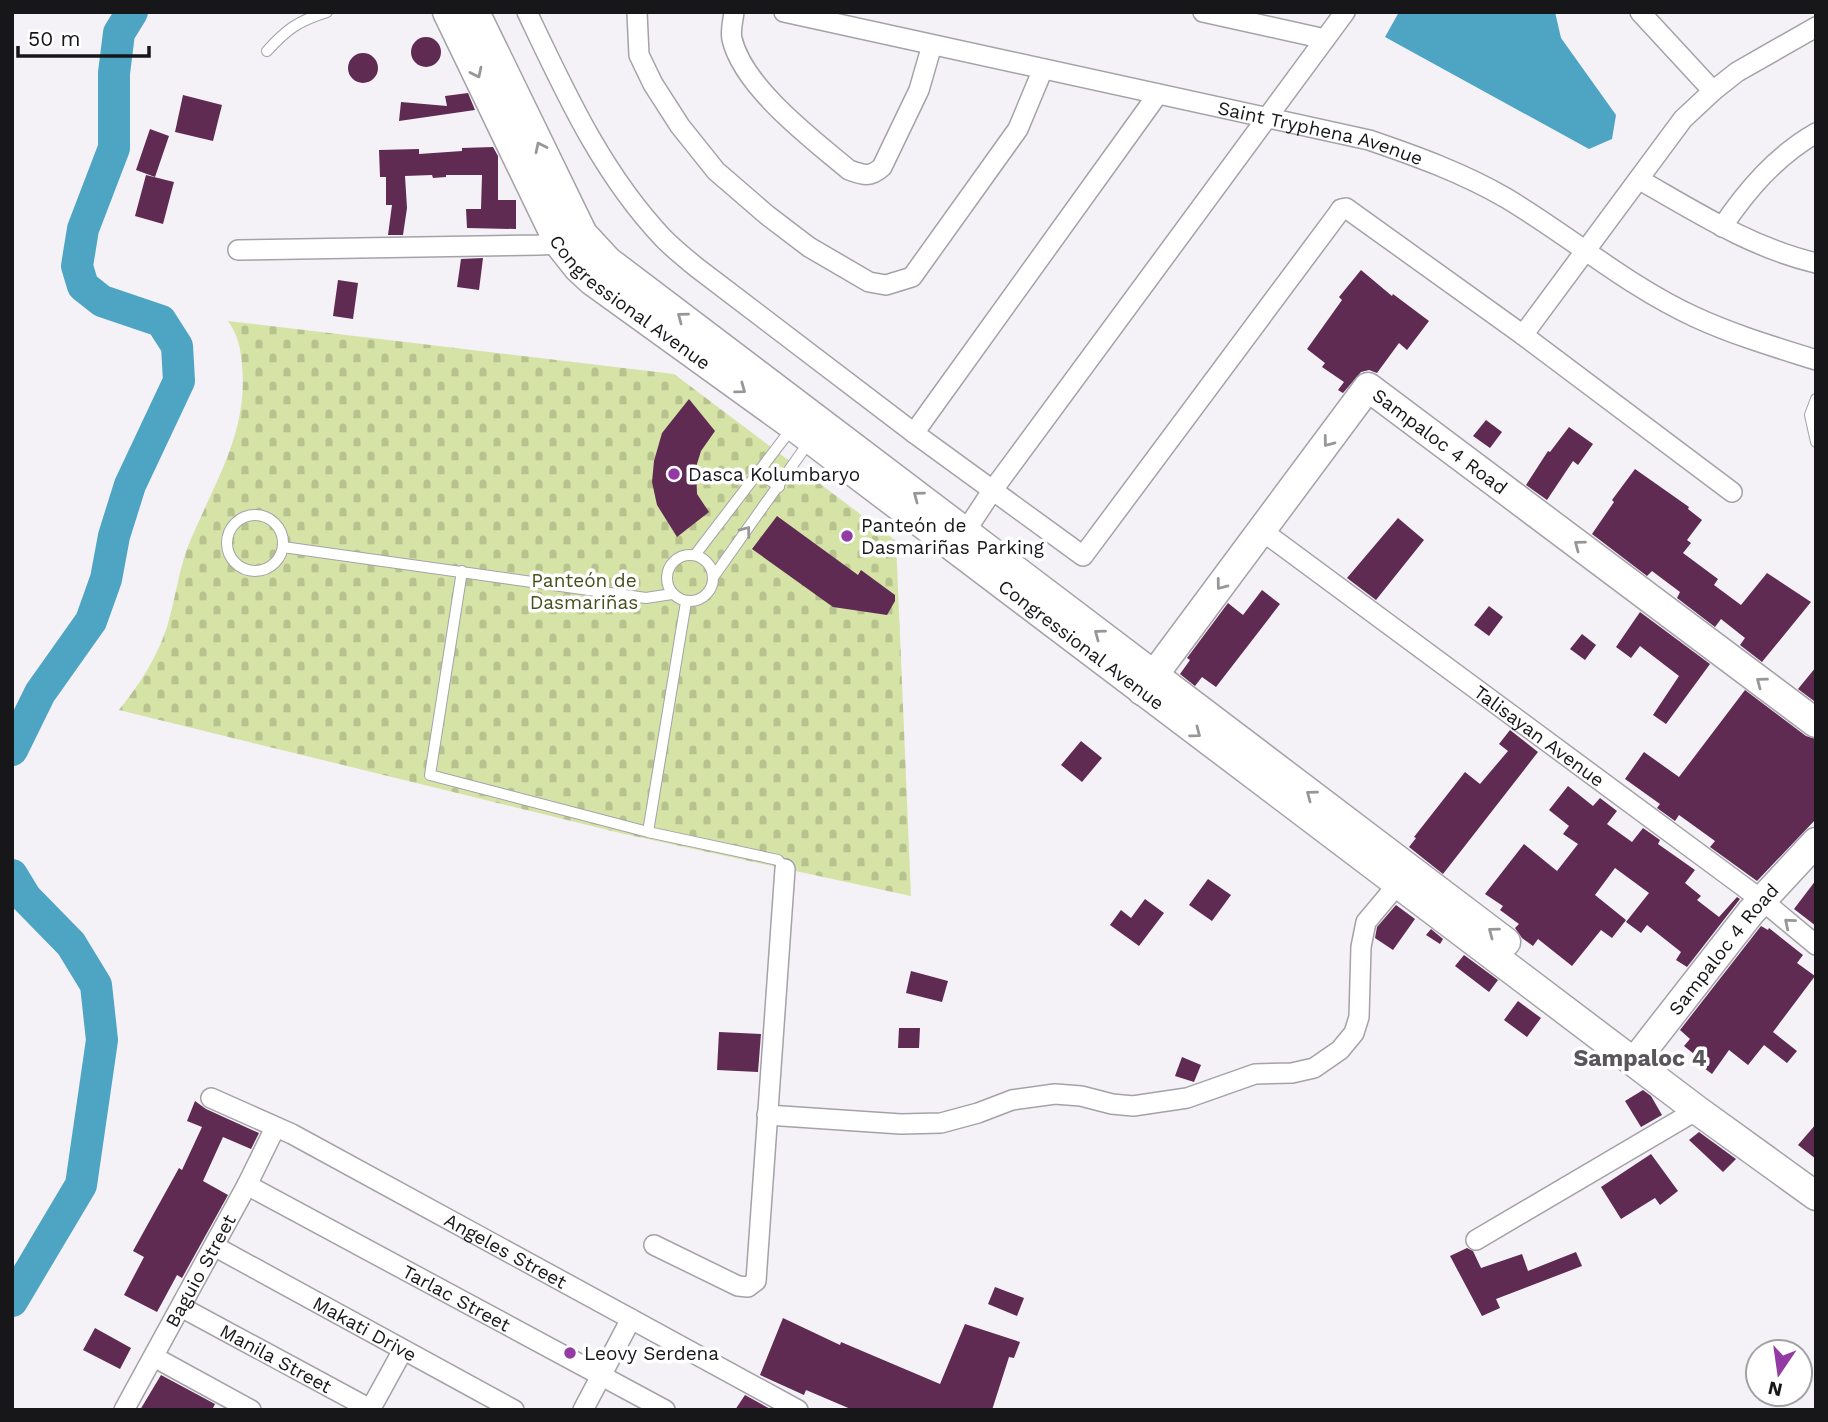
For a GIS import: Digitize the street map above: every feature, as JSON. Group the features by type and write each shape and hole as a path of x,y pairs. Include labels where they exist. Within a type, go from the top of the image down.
{"main road":[{"name":"Congressional Avenue","path":"447,12 571,239"},
{"name":"Congressional Avenue","path":"475,12 571,239 578,268 592,281 806,428 965,532 1147,684 1397,885 1816,1175"},
{"name":"Sampaloc 4 Road","path":"1147,684 1368,387 1816,723"},
{"name":"Congressional Avenue","path":"806,428 1639,1055 1697,1110 1816,1196"},
{"name":"Sampaloc 4 Road","path":"1639,1055 1751,912 1816,842"}],"street":[{"path":"527,12 574,108 609,170 665,240 696,267 914,433 1083,556 1341,209 1348,209 1523,335 1731,492"},
{"path":"637,12 639,55 653,84 680,126 716,171 808,247 869,282 886,285 912,277 1018,129 1043,69"},
{"path":"734,12 731,36 738,56 772,103 849,170 863,175 874,175 882,167 919,89 932,45"},
{"name":"Saint Tryphena Avenue","path":"784,12 1369,140 1437,164 1506,198 1647,292 1695,317 1744,337 1816,360"},
{"path":"1203,12 1325,39"},
{"path":"965,532 992,491 1345,12"},
{"path":"1640,12 1713,91"},
{"path":"1523,335 1683,119 1737,72 1816,27"},
{"path":"914,433 1158,94"},
{"path":"1722,227 1770,166 1802,141 1816,134"},
{"path":"1640,180 1722,227 1770,250 1814,259"},
{"path":"238,250 571,239"},
{"name":"Talisayan Avenue","path":"1261,530 1763,901 1816,945"},
{"path":"654,1245 738,1286 748,1287 756,1281 785,869"},
{"path":"767,1115 901,1124 941,1123 1012,1100 1055,1094 1133,1106 1187,1098 1255,1074 1292,1073 1314,1068 1340,1050 1354,1033 1359,1017 1361,947 1366,922 1397,885"},
{"name":"Angeles Street","path":"211,1098 292,1134 798,1410"},
{"path":"1476,1240 1697,1110"},
{"name":"Baguio Street","path":"124,1410 247,1185 275,1128"},
{"name":"Tarlac Street","path":"247,1185 665,1410"},
{"name":"Makati Drive","path":"214,1246 514,1410"},
{"name":"Manila Street","path":"181,1307 371,1410"},
{"path":"583,1410 631,1319"},
{"path":"371,1410 403,1350"},
{"path":"154,1357 251,1410"}],"lane":[{"path":"267,51 285,31 303,19 327,12"},
{"path":"1816,399 1810,415 1816,442"},
{"path":"695,555 760,472 806,428"},
{"path":"714,576 779,487 806,428"},
{"path":"760,472 779,487"},
{"path":"259,515 268,518 280,530 283,547 274,563 266,568 247,569 232,557 228,539 235,523 242,518 259,515"},
{"path":"283,547 462,570 646,598 672,594 686,602 694,602 707,596 714,583 708,562 695,555 679,558 672,563 667,578 672,594"},
{"path":"462,570 430,775 648,832 778,860 785,869"},
{"path":"648,832 686,602"}],"green space":[{"name":"Panteón de Dasmariñas","path":"228,321 674,374 896,541 911,896 620,833 119,710 147,671 158,650 170,617 187,549 234,438 243,391 242,366 238,342"}],"water":[{"path":"1399,12 1555,12 1561,38 1616,115 1612,139 1589,149 1385,37"}],"building":[{"path":"426,37 437,41 441,52 437,63 426,67 415,63 411,52 415,41"},
{"path":"363,53 374,57 378,68 374,79 363,83 352,79 348,68 352,57"},
{"path":"468,93 475,110 399,121 401,102 447,106 445,96"},
{"path":"183,95 222,105 213,141 175,132"},
{"path":"150,129 169,136 155,177 136,170"},
{"path":"493,147 498,156 498,200 516,200 516,229 467,228 466,209 481,209 482,175 446,175 433,178 432,175 405,176 407,208 403,235 388,235 392,205 386,205 386,177 380,177 379,150 419,149 419,154"},
{"path":"146,175 174,182 163,224 135,216"},
{"path":"483,258 479,290 457,287 461,259"},
{"path":"1361,270 1392,296 1393,294 1429,321 1407,350 1399,343 1377,373 1369,370 1361,372 1343,393 1338,390 1344,382 1322,367 1325,363 1307,349 1342,300 1339,297"},
{"path":"338,280 358,283 353,319 333,316"},
{"name":"Dasca Kolumbaryo","path":"689,399 715,431 701,451 696,467 697,494 709,512 677,537 657,505 652,482 654,461 662,433"},
{"path":"1486,420 1502,432 1490,448 1473,436"},
{"path":"1569,427 1593,444 1578,465 1573,461 1547,500 1526,485 1548,451 1550,452"},
{"path":"1635,469 1689,507 1688,509 1702,520 1687,540 1691,543 1683,553 1718,579 1714,585 1741,605 1767,573 1811,602 1762,662 1740,645 1745,638 1721,619 1715,627 1677,598 1680,592 1652,571 1647,576 1592,534"},
{"path":"777,516 858,575 861,570 895,595 895,601 887,615 833,607 752,549"},
{"path":"1398,518 1424,540 1376,600 1347,578"},
{"path":"1262,590 1280,604 1216,687 1202,677 1195,686 1180,674 1190,660 1187,658 1228,603 1243,615"},
{"path":"1489,606 1503,617 1489,636 1474,625"},
{"path":"1640,612 1710,664 1666,724 1653,715 1679,676 1640,646 1631,658 1616,647"},
{"path":"1582,634 1596,645 1585,660 1570,649"},
{"path":"1816,667 1816,699 1814,701 1798,689"},
{"path":"1745,690 1806,736 1816,739 1816,819 1757,881 1710,847 1715,841 1679,815 1675,821 1657,808 1660,804 1625,779 1644,752 1679,777"},
{"path":"1510,730 1538,752 1443,874 1409,847 1465,772 1480,784 1508,751 1499,744"},
{"path":"1081,741 1102,758 1082,782 1061,765"},
{"path":"1568,786 1593,806 1600,798 1617,811 1607,824 1632,842 1643,828 1660,840 1658,844 1695,870 1685,883 1701,896 1697,900 1719,917 1737,897 1740,899 1687,967 1676,960 1681,952 1647,925 1641,933 1626,922 1649,893 1615,868 1595,895 1626,920 1612,938 1601,930 1572,966 1538,939 1533,946 1522,938 1515,928 1519,924 1500,910 1503,906 1485,894 1524,844 1557,871 1578,844 1563,834 1569,826 1549,810"},
{"path":"1208,879 1231,895 1212,921 1189,905"},
{"path":"1816,880 1816,926 1794,909"},
{"path":"1145,899 1164,913 1139,946 1110,925 1121,910 1131,918"},
{"path":"1396,905 1415,919 1393,950 1375,938 1377,927"},
{"path":"1761,926 1768,930 1769,928 1803,955 1797,963 1815,976 1773,1032 1797,1051 1787,1063 1764,1045 1748,1065 1729,1050 1712,1074 1696,1062 1699,1058 1684,1046 1690,1039 1680,1030"},
{"path":"1431,929 1443,939 1440,944 1426,935"},
{"path":"1464,955 1498,980 1489,992 1455,966"},
{"path":"911,971 948,981 942,1002 906,993"},
{"path":"1518,1001 1541,1018 1527,1037 1504,1020"},
{"path":"899,1028 920,1028 919,1048 898,1048"},
{"path":"719,1032 761,1034 758,1072 717,1070"},
{"path":"1182,1057 1201,1065 1194,1082 1175,1076"},
{"path":"1643,1090 1651,1096 1662,1115 1641,1127 1625,1101"},
{"path":"195,1101 206,1109 259,1133 251,1149 223,1137 203,1181 228,1195 182,1278 177,1275 157,1312 124,1295 144,1257 133,1251 179,1168 182,1170 202,1127 187,1121"},
{"path":"1816,1124 1816,1159 1798,1145"},
{"path":"1699,1132 1736,1159 1723,1172 1689,1140"},
{"path":"1651,1154 1678,1191 1660,1205 1655,1198 1621,1219 1601,1187"},
{"path":"1467,1248 1473,1251 1481,1268 1522,1254 1528,1271 1576,1252 1582,1266 1496,1299 1500,1308 1482,1316 1450,1256"},
{"path":"995,1287 1024,1298 1017,1316 988,1304"},
{"path":"783,1318 840,1345 841,1342 940,1384 965,1324 1020,1342 1014,1358 1009,1357 992,1410 853,1410 806,1390 804,1395 760,1375"},
{"path":"95,1328 131,1348 120,1369 83,1350"},
{"path":"161,1375 215,1404 212,1410 140,1410"},
{"path":"745,1395 772,1410 735,1410"}],"waterway":[{"path":"12,750 40,693 91,621 106,579 114,536 130,485 179,381 177,346 161,321 102,301 83,286 77,266 83,229 114,148 114,73 119,33 132,12"},
{"path":"12,875 26,898 71,944 96,985 102,1040 81,1185 12,1301"}],"place":[{"name":"Dasca Kolumbaryo","path":"674,474"},
{"name":"Panteón de Dasmariñas Parking","path":"847,536"},
{"name":"Leovy Serdena","path":"570,1353"}],"district":[{"name":"Sampaloc 4","path":"1640,1058"}]}
